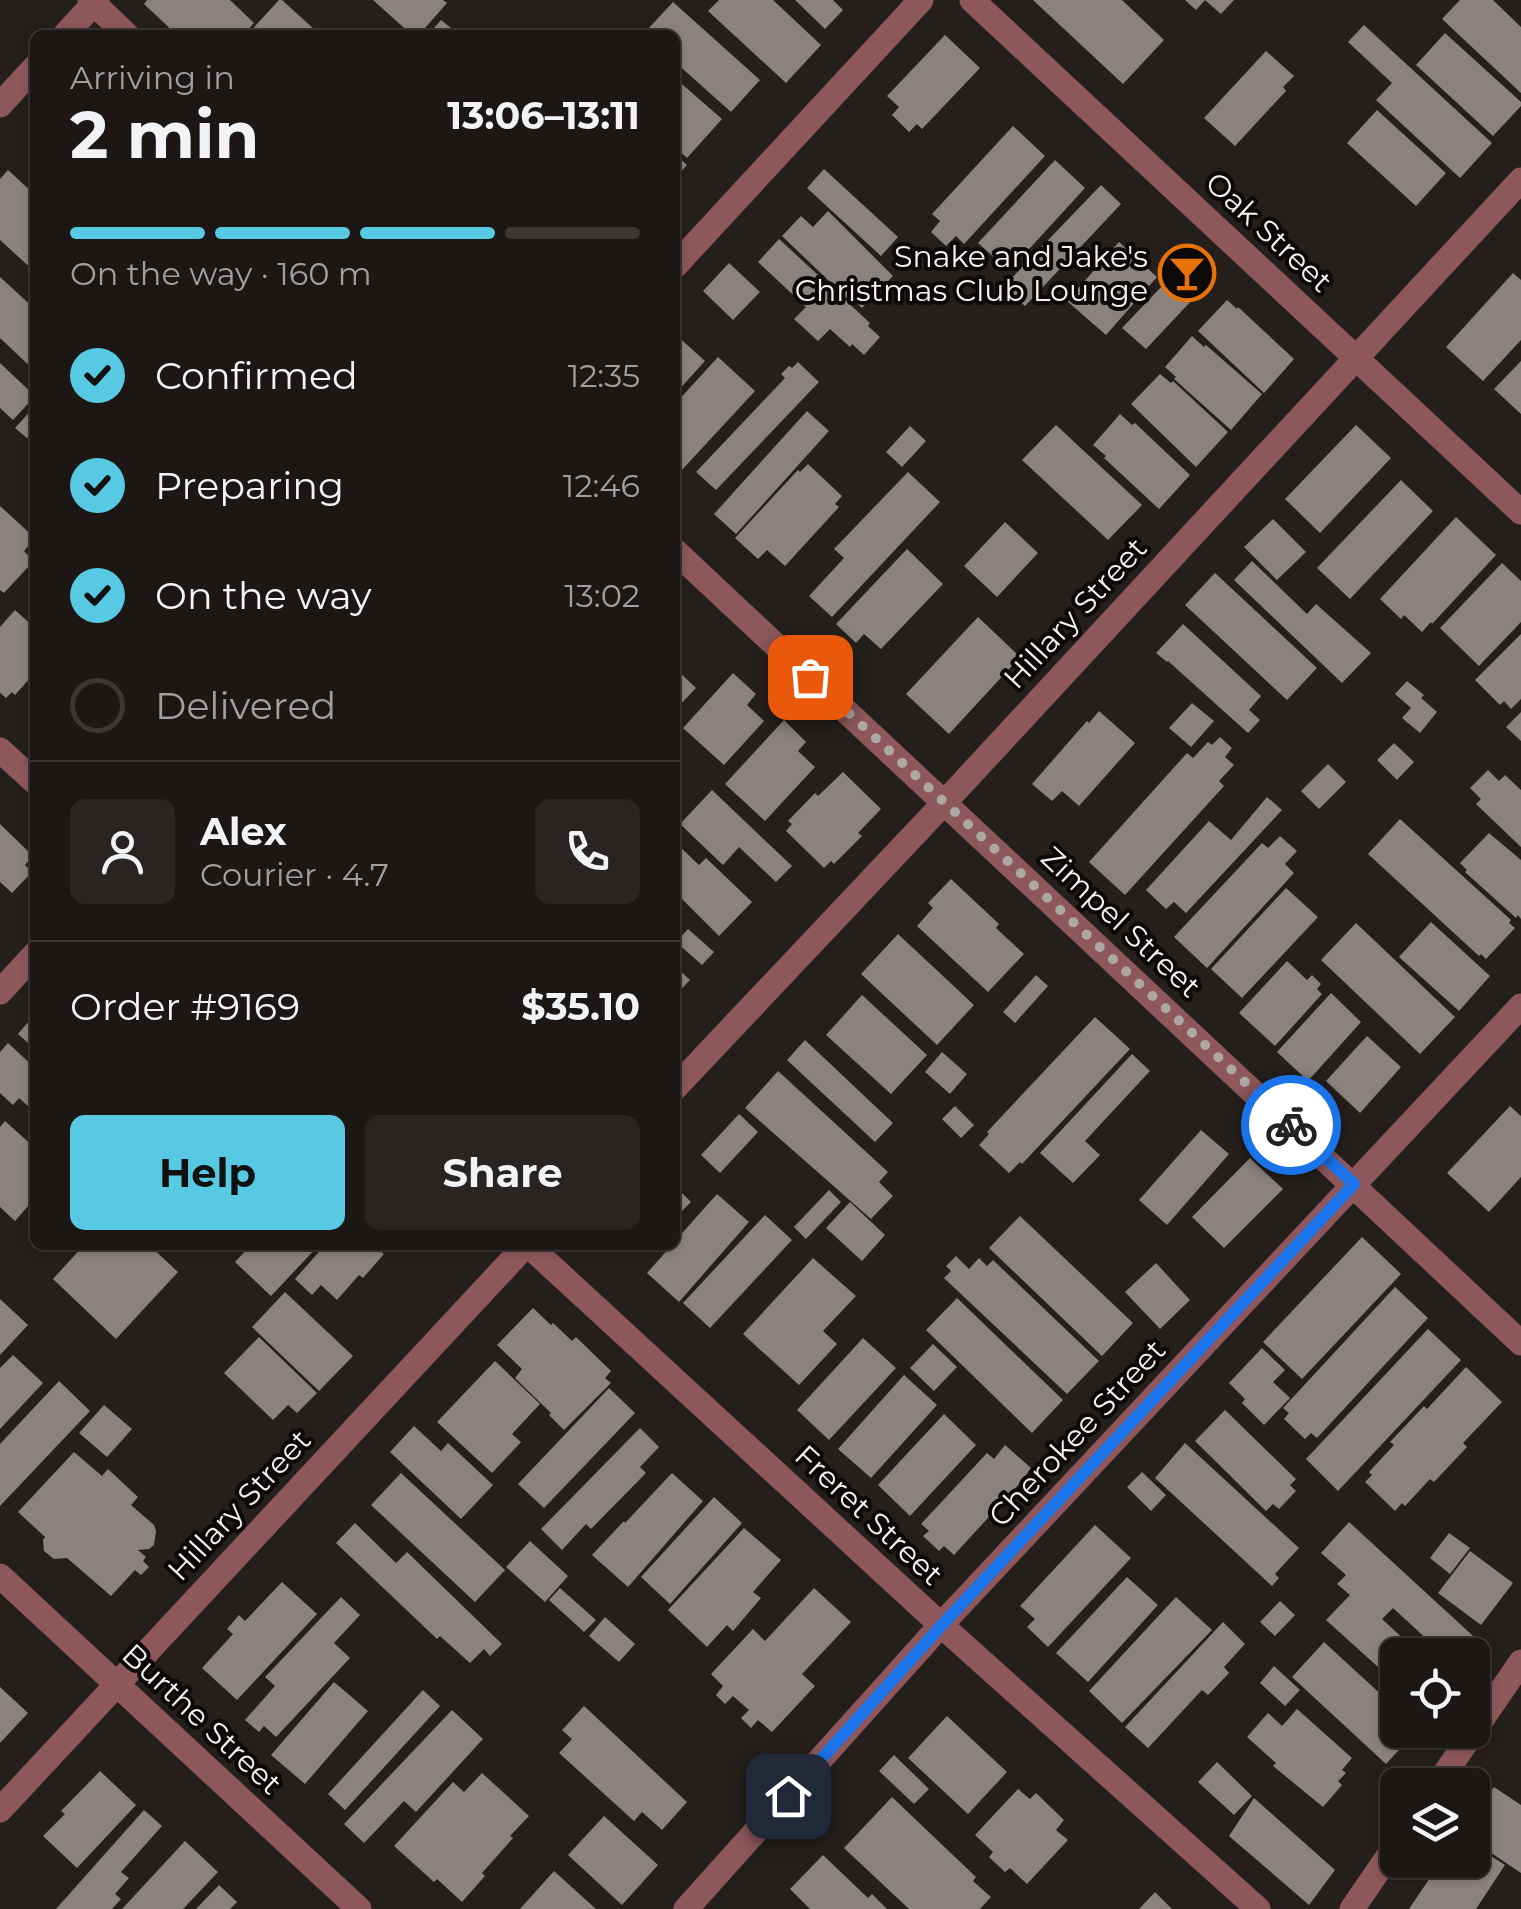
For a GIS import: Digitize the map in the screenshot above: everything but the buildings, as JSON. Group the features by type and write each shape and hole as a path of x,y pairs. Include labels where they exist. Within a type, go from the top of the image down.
{"street":[{"path":"680,261 921,0"},
{"name":"Oak Street","path":"972,0 1521,512"},
{"path":"69,30 94,1 123,30"},
{"path":"0,104 30,72"},
{"name":"Hillary Street","path":"680,1083 1521,180"},
{"name":"Zimpel Street","path":"680,556 1521,1343"},
{"path":"0,750 30,777"},
{"path":"0,992 30,959"},
{"name":"Cherokee Street","path":"686,1909 941,1626 1521,1006"},
{"name":"Hillary Street","path":"0,1810 522,1250"},
{"name":"Freret Street","path":"532,1250 941,1626 1258,1909"},
{"name":"Burthe Street","path":"0,1576 359,1909"},
{"path":"1449,1768 1521,1662"},
{"path":"1352,1909 1380,1868"}],"way so far":[{"path":"810,677 1291,1125"}],"place":[{"name":"Snake and Jake's Christmas Club Lounge","path":"1187,273"}],"route":[{"path":"788,1796 941,1626 1354,1184 1291,1125"}]}
